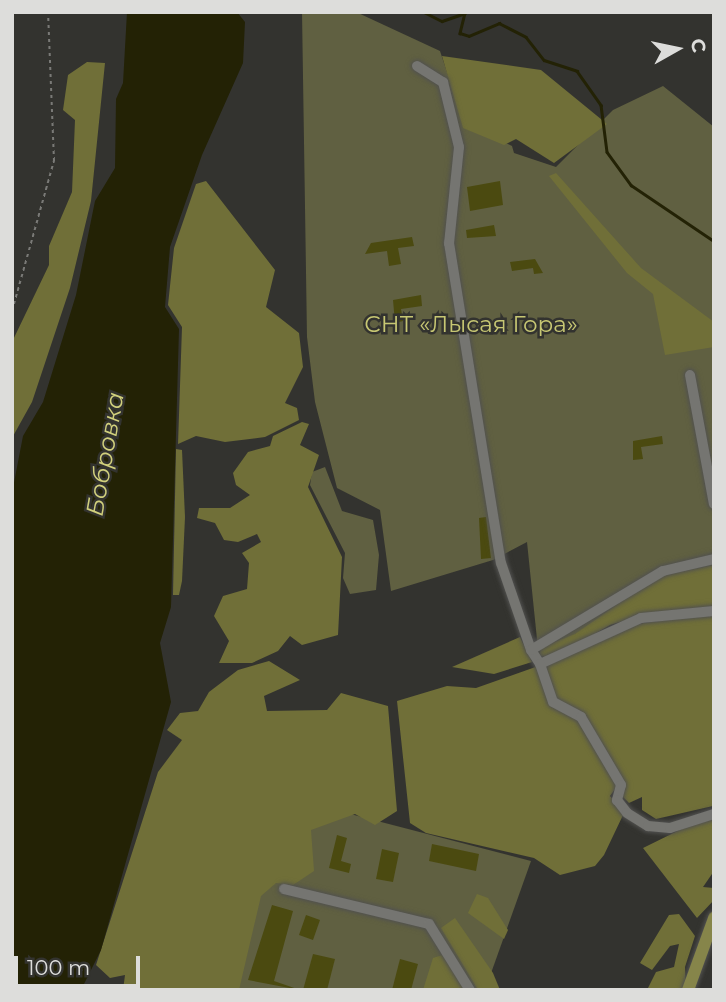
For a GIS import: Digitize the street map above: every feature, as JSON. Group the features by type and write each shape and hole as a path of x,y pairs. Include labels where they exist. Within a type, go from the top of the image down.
{"main road":[{"path":"688,990 714,918"}],"street":[{"path":"417,66 443,82 459,147 449,243 501,562 531,650 540,664 553,702 581,717 621,785 617,800 627,813 648,826 670,828 714,814"},
{"path":"690,375 714,504"},
{"path":"531,650 663,571 714,559"},
{"path":"540,664 641,618 714,611"},
{"path":"284,889 429,924 470,990"}],"path":[{"path":"12,311 54,160 48,12"}],"green space":[{"name":"СНТ «Лысая Гора»","path":"302,12 356,12 440,51 464,123 512,146 514,153 556,167 613,110 663,86 714,127 714,570 570,641 538,649 527,542 493,560 391,591 380,510 337,488 315,402 307,337"},
{"path":"325,467 342,511 373,520 379,555 376,590 350,594 343,578 345,553 310,485 312,472"},
{"path":"335,810 531,861 485,990 223,990 246,876"}],"shaded area":[{"path":"442,56 541,70 607,124 554,163 516,139 504,145 463,128"},
{"path":"87,62 105,63 91,201 70,288 32,402 12,438 12,342 49,265 49,246 72,192 75,120 63,110 68,75"},
{"path":"556,173 641,268 714,322 714,347 665,355 653,294 627,273 549,176"},
{"path":"206,181 275,270 266,307 299,333 303,367 285,403 297,408 299,420 265,437 225,442 196,436 178,444 182,327 168,305 174,248 196,184"},
{"path":"302,422 309,424 300,445 319,455 308,487 342,557 338,635 302,645 290,636 278,651 252,663 219,663 229,641 214,616 223,596 247,589 249,563 242,553 261,542 257,534 238,542 224,540 215,523 197,518 199,508 230,508 250,495 236,485 233,473 248,452 270,446 273,436"},
{"path":"176,449 182,450 185,517 182,581 179,595 173,595"},
{"path":"714,565 714,609 649,613 610,625 553,658 539,656 540,648 575,634 657,577"},
{"path":"714,613 713,806 656,819 642,810 642,797 629,803 615,789 610,796 624,813 604,855 595,866 560,875 534,858 426,833 410,823 397,701 447,686 476,688 558,659 616,627"},
{"path":"520,637 532,662 494,674 452,667"},
{"path":"269,661 300,680 264,696 267,711 327,710 341,693 388,706 397,811 375,825 355,814 311,830 314,871 293,885 276,883 261,896 239,990 123,990 125,975 110,978 96,965 158,772 182,740 167,730 180,713 198,711 209,692 238,670"},
{"path":"714,813 714,871 703,887 714,888 714,900 697,918 643,848"},
{"path":"477,894 488,898 508,930 504,939 468,913"},
{"path":"679,914 695,936 685,967 686,990 647,990 656,972 674,967 679,944 670,946 652,970 640,963 669,915"},
{"path":"455,918 493,973 500,990 478,990 441,928"},
{"path":"446,954 467,990 423,990 433,958"}],"water":[{"name":"Бобровка","path":"127,12 237,12 245,22 243,63 202,155 170,247 165,307 179,329 171,607 160,643 171,702 101,950 81,990 12,990 12,493 23,436 43,402 76,295 95,201 115,168 116,99 123,83"}],"building":[{"path":"500,181 503,205 470,211 467,187"},
{"path":"494,225 496,236 467,238 466,230"},
{"path":"412,237 414,246 398,248 401,264 389,266 387,251 365,254 371,243"},
{"path":"535,259 543,273 534,274 533,268 512,271 510,262"},
{"path":"421,295 422,306 401,309 403,321 395,323 393,300"},
{"path":"662,436 663,444 641,447 643,459 633,460 633,441"},
{"path":"486,517 491,558 481,559 479,518"},
{"path":"337,835 347,838 341,861 351,864 349,873 329,868"},
{"path":"432,844 479,854 476,871 429,861"},
{"path":"382,849 399,853 393,882 376,879"},
{"path":"272,905 293,911 274,981 300,990 248,980"},
{"path":"306,915 320,920 313,940 299,935"},
{"path":"313,954 335,959 327,990 303,990"},
{"path":"400,959 418,964 411,990 392,990"}],"waterway":[{"path":"424,12 442,21 465,13 460,33 469,36 499,23 526,37 544,60 577,71 601,105 607,152 631,185 714,241"}]}
